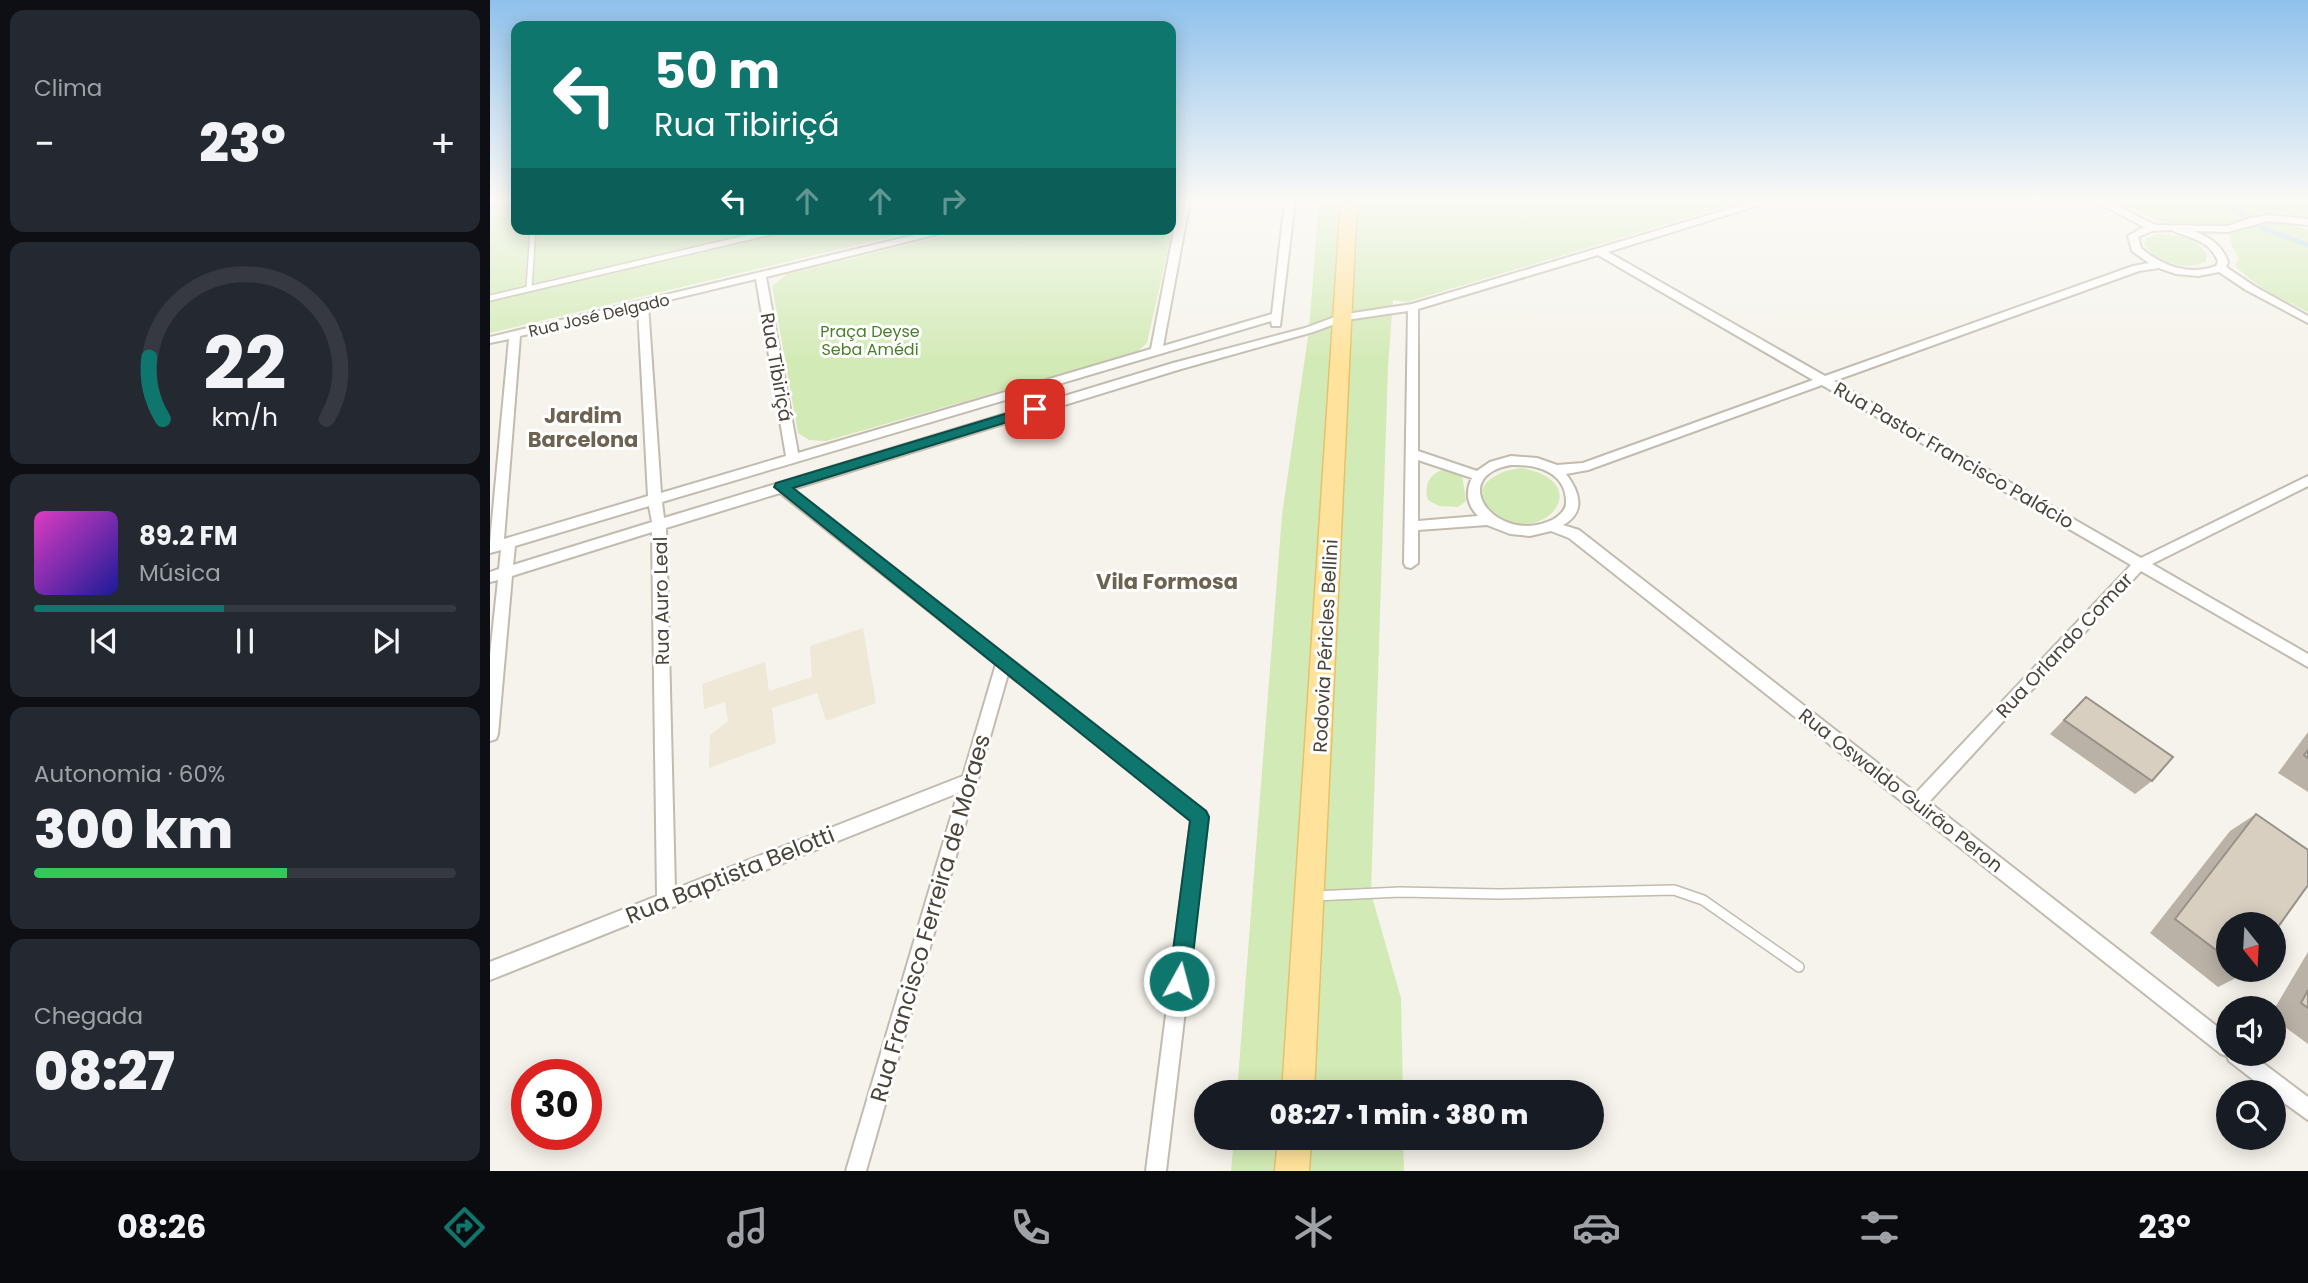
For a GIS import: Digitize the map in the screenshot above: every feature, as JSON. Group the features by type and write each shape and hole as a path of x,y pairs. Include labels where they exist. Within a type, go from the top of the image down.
{"main road":[{"name":"Rodovia Péricles Bellini","path":"1299,1080 1347,255"},
{"path":"1292,1171 1294,1150"}],"street":[{"name":"Rua José Delgado","path":"490,340 848,255"},
{"path":"1156,352 1175,255"},
{"path":"1276,338 1283,255"},
{"path":"497,575 1309,330 1344,317 1413,307 1587,255"},
{"name":"Rua Pastor Francisco Palácio","path":"1605,255 2308,661"},
{"path":"2142,255 2160,265 2181,272 2202,273 2250,288"},
{"path":"2202,273 2220,268 2223,262 2220,255"},
{"path":"2137,268 2144,257"},
{"path":"1556,470 1584,467 2137,268 2160,265"},
{"path":"2220,268 2308,320"},
{"name":"Rua Tibiriçá","path":"761,276 793,458"},
{"name":"Rua Auro Leal","path":"643,304 659,526 666,899"},
{"path":"1410,564 1413,307"},
{"path":"498,545 1276,316"},
{"path":"490,734 498,545 515,334"},
{"path":"1413,454 1479,476"},
{"path":"1506,461 1541,462 1556,470 1571,483 1575,500 1567,517 1553,527 1532,532 1510,529 1490,520 1474,499 1474,487 1479,476 1490,467 1506,461"},
{"path":"1571,483 1584,467"},
{"name":"Rua Orlando Comar","path":"1918,802 2140,564 2308,481"},
{"path":"782,487 1200,817 1156,1171"},
{"name":"Rua Oswaldo Guirão Peron","path":"1567,517 1574,534"},
{"path":"1411,526 1490,520"},
{"name":"Rua Oswaldo Guirão Peron","path":"1553,527 1574,534 2216,1038"},
{"name":"Rua Francisco Ferreira de Moraes","path":"856,1171 1003,664"},
{"name":"Rua Baptista Belotti","path":"490,971 971,780"},
{"path":"2251,1066 2308,1110"}],"lane":[{"path":"529,288 531,255"},
{"path":"490,298 674,255"},
{"path":"1311,896 1400,892 1499,894 1674,890 1703,900 1799,967"}],"shaded area":[{"path":"863,628 876,703 826,721 817,693 772,708 776,743 709,768 710,735 728,721 725,702 704,709 702,684 765,662 769,691 812,677 810,646"}],"green space":[{"path":"490,255 817,255 490,333"},
{"name":"Praça Deyse Seba Amédi","path":"867,255 1167,255 1147,343 1137,352 826,441 809,440 798,433 772,286 787,274"},
{"path":"1315,255 1565,255 1407,302 1393,300 1388,367 1371,893 1401,998 1403,1080 1238,1080 1282,515 1309,330"},
{"path":"2154,255 2207,255 2206,261 2190,266 2172,264"},
{"path":"2237,255 2308,255 2308,312 2260,286 2243,273 2235,265 2239,259"},
{"path":"1523,468 1546,476 1557,487 1559,499 1554,511 1542,520 1527,524 1510,522 1493,513 1482,496 1483,488 1495,476"},
{"path":"1448,469 1462,475 1466,501 1458,507 1439,506 1428,500 1427,488 1430,479 1437,472"},
{"path":"1233,1150 1403,1150 1404,1171 1231,1171"}],"building":[{"path":"2086,697 2173,757 2152,781 2064,720"},
{"path":"2256,814 2308,850 2308,885 2286,916 2286,912 2216,912 2216,950 2175,919"},
{"path":"2308,990 2308,1008 2301,1003"}],"district":[{"name":"Jardim Barcelona","path":"583,428"},
{"name":"Vila Formosa","path":"1167,582"}],"route":[{"path":"1035,409 782,487 1200,817 1179,981"}]}
